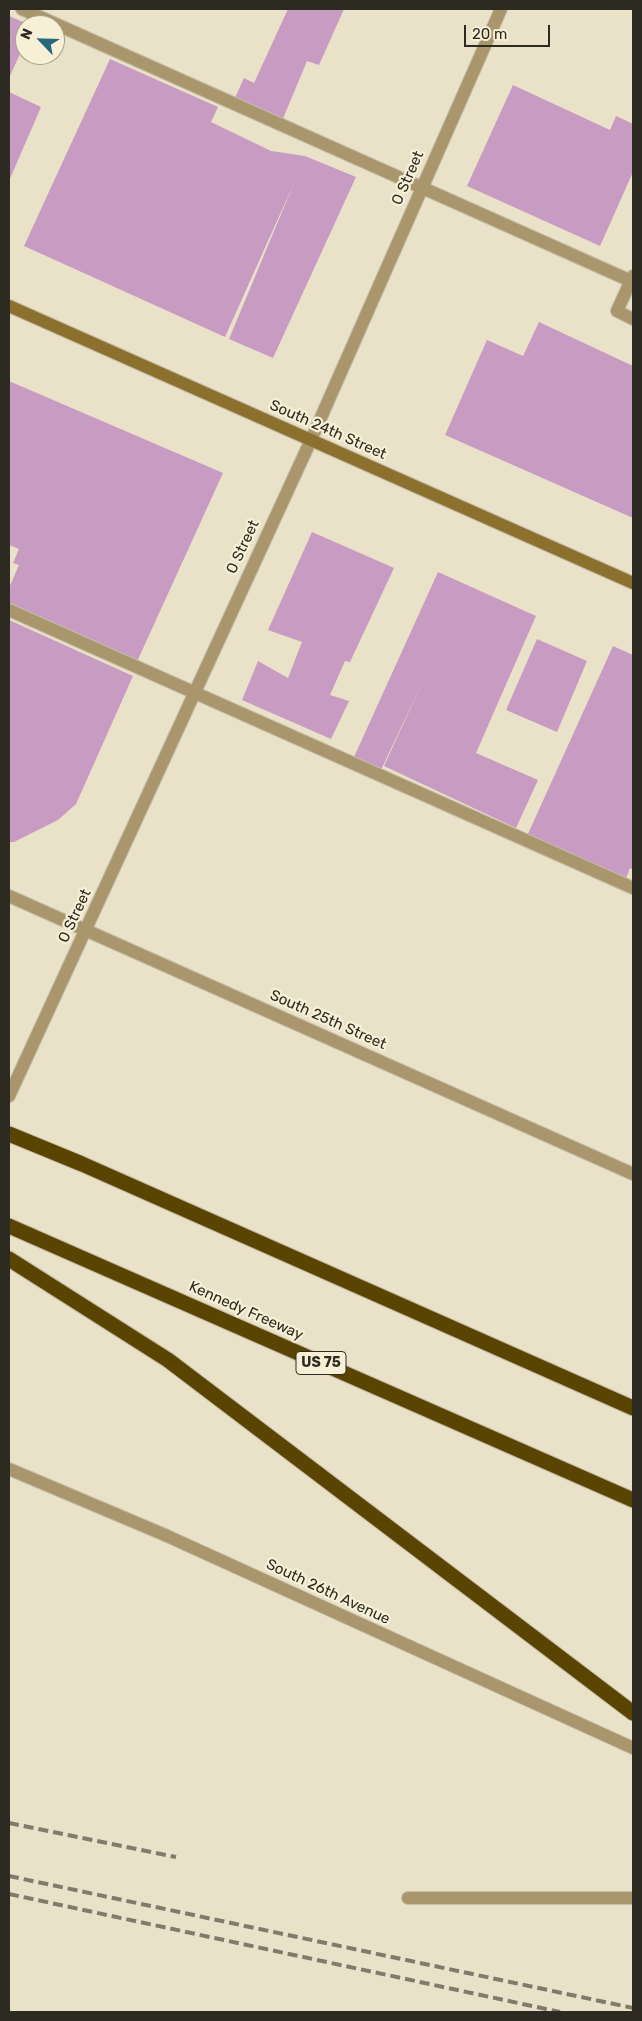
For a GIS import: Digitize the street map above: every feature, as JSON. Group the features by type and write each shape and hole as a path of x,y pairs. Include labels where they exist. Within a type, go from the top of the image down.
{"highway":[{"path":"9,1134 82,1164 633,1408"},
{"name":"Kennedy Freeway","path":"9,1226 633,1500"},
{"path":"9,1258 168,1360 633,1712"}],"main road":[{"name":"South 24th Street","path":"9,306 633,583"}],"street":[{"path":"22,9 422,188 632,278 617,311 633,319"},
{"name":"O Street","path":"9,1096 311,440 501,9"},
{"path":"9,610 633,888"},
{"name":"South 25th Street","path":"9,896 633,1174"},
{"name":"South 26th Avenue","path":"9,1469 165,1535 633,1748"},
{"path":"408,1898 633,1898"}],"building":[{"path":"288,9 344,9 319,65 307,61 282,121 234,100 244,78 254,83"},
{"path":"9,16 15,19 15,65 9,78"},
{"path":"110,59 218,107 211,122 271,151 305,156 356,177 273,358 229,339 294,183 225,337 24,246"},
{"path":"513,85 610,130 616,116 633,124 633,172 600,246 467,186"},
{"path":"9,92 41,107 9,181"},
{"path":"539,322 633,366 633,518 445,435 487,340 523,356"},
{"path":"9,381 223,473 135,666 9,610 9,588 19,565 13,563 19,549 9,545"},
{"path":"312,532 394,568 350,662 345,661 330,695 349,701 331,739 242,700 258,661 288,678 302,642 268,630"},
{"path":"438,572 536,616 476,753 538,780 516,828 384,766 422,683 381,770 354,757"},
{"path":"9,620 133,676 76,804 58,820 14,842 9,842"},
{"path":"537,639 587,661 557,732 506,710"},
{"path":"613,646 633,655 633,870 630,868 625,881 527,836"}],"railway":[{"path":"9,1823 176,1857"},
{"path":"9,1876 633,2008"},
{"path":"9,1894 560,2012"}]}
